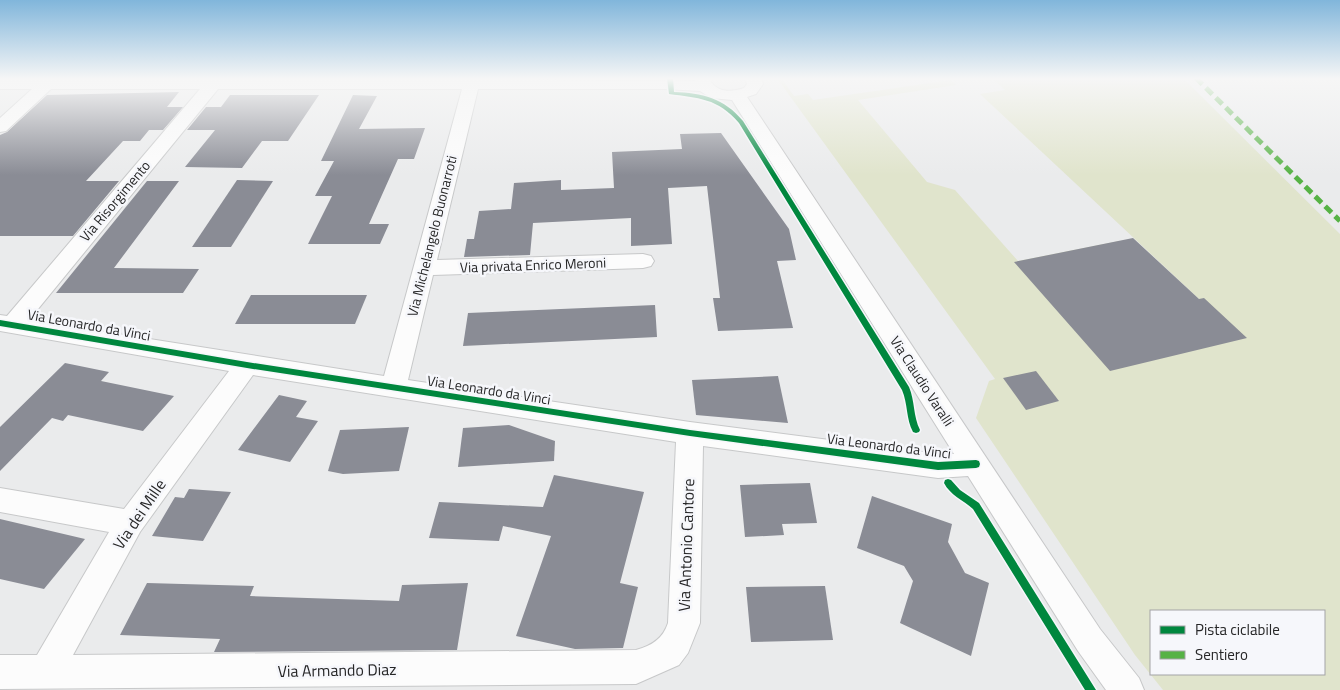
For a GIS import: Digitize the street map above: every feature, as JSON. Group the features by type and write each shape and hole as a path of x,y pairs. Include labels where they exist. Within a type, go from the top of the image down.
{"street":[{"path":"0,128 19,110"},
{"name":"Via Risorgimento","path":"6,324 190,110"},
{"name":"Via Michelangelo Buonarroti","path":"394,387 464,110"},
{"name":"Via Claudio Varalli","path":"759,110 976,464 1089,640 1127,690"},
{"name":"Via privata Enrico Meroni","path":"424,268 643,261"},
{"name":"Via Leonardo da Vinci","path":"6,324 247,365 690,433 938,466 976,464"},
{"name":"Via dei Mille","path":"45,672 130,523 247,365"},
{"name":"Via Antonio Cantore","path":"670,653 680,639 684,623 690,433"},
{"path":"0,500 130,523"},
{"name":"Via Armando Diaz","path":"0,672 45,672 105,681 636,667 655,661 670,653"}],"green space":[{"path":"800,110 867,110 927,182 955,190 1018,261 1119,241 1184,303 1199,299 997,110 1215,110 1340,234 1340,690 1163,690 1151,675 1325,675 1325,610 1150,610 1150,674 1135,655 976,418 989,381 995,379"}],"building":[{"path":"31,110 180,110 163,130 149,130 140,141 123,141 86,181 119,181 73,236 0,236 0,135 7,132"},
{"path":"203,110 309,110 288,141 262,141 242,168 185,167 215,130 187,130"},
{"path":"346,110 369,110 359,129 425,128 414,159 398,159 369,224 389,224 380,244 308,244 332,196 315,196 334,161 321,161"},
{"path":"721,133 789,229 796,260 777,261 793,328 718,331 713,298 720,298 707,186 668,188 672,244 631,246 631,218 533,223 530,255 464,257 467,239 474,239 479,211 511,209 514,183 561,180 561,190 614,188 612,152 682,149 680,134"},
{"path":"237,180 273,181 231,247 192,247"},
{"path":"147,181 179,181 114,268 199,269 183,293 56,293"},
{"path":"1133,238 1199,299 1204,298 1247,338 1110,371 1014,262"},
{"path":"251,295 367,295 355,324 235,324"},
{"path":"655,305 657,337 463,346 468,313"},
{"path":"65,363 109,372 101,381 174,396 143,431 68,415 63,421 52,418 0,471 0,427"},
{"path":"1036,371 1059,401 1026,410 1003,378"},
{"path":"778,376 788,423 696,415 692,380"},
{"path":"279,395 307,401 296,417 318,421 290,462 238,450"},
{"path":"509,425 555,441 554,461 458,467 463,428"},
{"path":"409,427 399,471 343,474 328,471 340,430"},
{"path":"554,475 644,492 620,583 638,587 623,648 575,649 516,636 551,536 503,526 499,541 429,538 439,502 543,507"},
{"path":"810,483 817,523 782,524 784,535 745,537 740,485"},
{"path":"189,489 231,492 203,541 152,536 175,497 184,498"},
{"path":"872,496 952,524 948,542 965,573 989,583 971,656 900,623 913,581 904,566 857,548"},
{"path":"0,519 85,539 44,589 0,579"},
{"path":"147,583 254,586 250,596 399,601 402,585 468,583 457,650 214,652 220,639 120,635"},
{"path":"825,586 833,640 751,642 746,587"}],"marked path":[{"path":"1228,110 1340,221"}],"cycle path":[{"path":"730,110 741,122 906,389 912,420 916,430"},
{"path":"0,323 247,365 690,433 938,466 976,464"},
{"path":"948,483 954,490 976,506 1091,690"}]}
